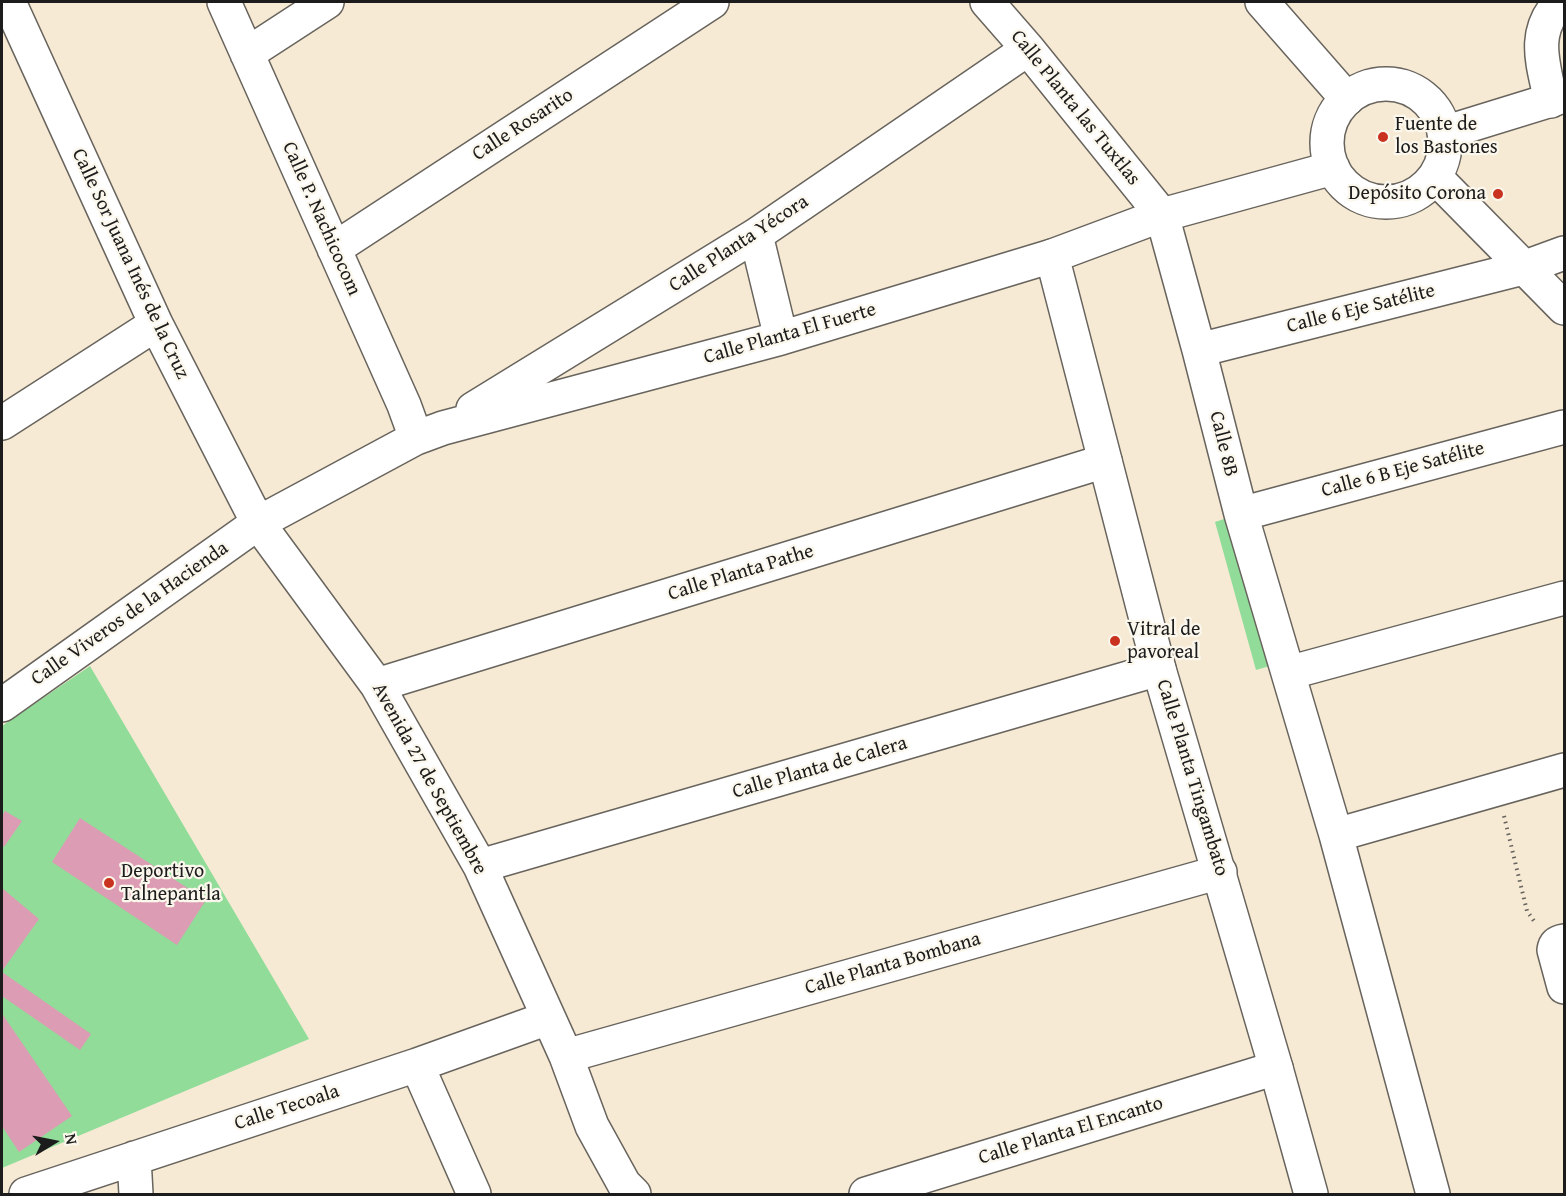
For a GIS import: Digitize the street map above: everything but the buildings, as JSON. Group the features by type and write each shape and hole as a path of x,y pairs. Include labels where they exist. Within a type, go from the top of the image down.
{"street":[{"name":"Calle Sor Juana Inés de la Cruz","path":"9,2 156,324 258,523"},
{"name":"Calle P. Nachicocom","path":"224,2 404,405 429,433"},
{"path":"247,54 327,2"},
{"name":"Calle Rosarito","path":"334,249 712,2"},
{"name":"Calle Planta las Tuxtlas","path":"987,2 1028,49 1162,215"},
{"path":"1262,2 1347,99"},
{"path":"1444,133 1558,98 1541,52 1544,26 1560,2"},
{"name":"Calle Planta Yécora","path":"429,433 756,235 1028,49"},
{"path":"1390,84 1406,87 1419,94 1431,105 1444,133 1445,148 1442,163 1435,177 1424,189 1396,202 1381,203 1352,192 1341,181 1328,154 1330,124 1337,110 1360,90 1375,85 1390,84"},
{"name":"Calle Planta El Fuerte","path":"258,523 429,433 781,338 1052,256 1162,215 1333,168"},
{"path":"1435,177 1564,308"},
{"name":"Calle 8B","path":"1162,215 1241,514 1336,835 1432,1194"},
{"path":"756,235 781,338"},
{"name":"Calle 6 Eje Satélite","path":"1199,350 1523,268 1564,253"},
{"name":"Calle Planta Tingambato","path":"1052,256 1159,669 1220,872 1311,1194"},
{"path":"2,423 156,324"},
{"name":"Calle 6 B Eje Satélite","path":"1241,514 1564,427"},
{"name":"Calle Planta Pathe","path":"377,685 1105,461"},
{"name":"Avenida 27 de Septiembre","path":"258,523 377,685 480,866 566,1056 592,1126 624,1184 634,1194"},
{"name":"Calle Viveros de la Hacienda","path":"2,705 258,523"},
{"path":"1291,687 1564,598"},
{"name":"Calle Planta de Calera","path":"480,866 1159,669"},
{"path":"1336,835 1564,770"},
{"name":"Calle Planta Bombana","path":"566,1056 1220,872"},
{"path":"1559,945 1564,987"},
{"name":"Calle Tecoala","path":"26,1194 417,1065 548,1018"},
{"path":"417,1065 474,1194"},
{"name":"Calle Planta El Encanto","path":"866,1194 1276,1068"},
{"path":"134,1158 136,1194"}],"path":[{"path":"1498,789 1527,911 1559,945"}],"green space":[{"path":"1257,508 1297,658 1256,670 1215,522"},
{"name":"Deportivo Talnepantla","path":"90,666 309,1039 2,1168 2,726"}],"place":[{"name":"Fuente de los Bastones","path":"1383,137"},
{"name":"Depósito Corona","path":"1498,194"},
{"name":"Vitral de pavoreal","path":"1115,641"},
{"name":"Deportivo Talnepantla","path":"109,883"}]}
